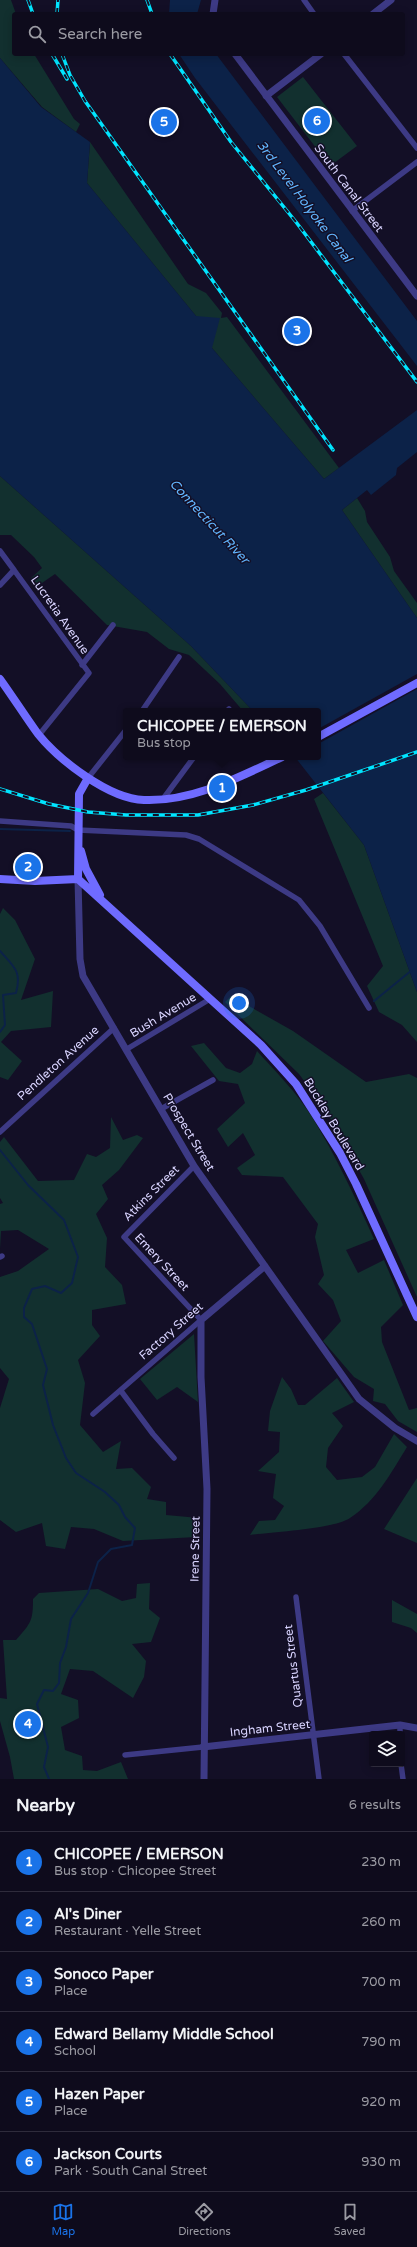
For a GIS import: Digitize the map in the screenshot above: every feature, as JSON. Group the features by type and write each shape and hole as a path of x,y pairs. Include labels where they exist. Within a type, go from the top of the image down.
{"main road":[{"path":"0,679 39,735 88,778 117,793 133,799 163,799 206,790 275,760"},
{"path":"321,735 417,683"},
{"name":"Prospect Street","path":"78,879 79,794 88,778"},
{"path":"78,840 86,869 106,904"},
{"path":"0,879 35,881 78,879"},
{"name":"Buckley Boulevard","path":"78,879 279,1064 311,1106 356,1184 417,1317"}],"street":[{"path":"213,12 215,0"},
{"path":"304,0 313,12"},
{"path":"376,12 391,0"},
{"name":"South Canal Street","path":"236,56 417,296"},
{"path":"266,96 318,56"},
{"path":"346,56 417,148"},
{"path":"352,211 417,162"},
{"name":"Lucretia Avenue","path":"0,551 33,594 89,673 39,735"},
{"path":"0,585 14,570"},
{"path":"82,664 113,625"},
{"path":"144,708 179,657"},
{"path":"88,778 123,734"},
{"path":"163,799 192,760"},
{"path":"0,821 71,826 78,830 186,835 199,839 299,900 310,911 369,1008"},
{"name":"Prospect Street","path":"78,879 81,969 194,1166 359,1399 389,1424 417,1441"},
{"name":"Bush Avenue","path":"127,1049 210,999"},
{"name":"Pendleton Avenue","path":"0,1132 114,1028"},
{"path":"161,1109 213,1080"},
{"name":"Atkins Street","path":"124,1237 194,1166"},
{"name":"Emery Street","path":"124,1237 201,1320"},
{"name":"Factory Street","path":"93,1414 265,1266"},
{"name":"Irene Street","path":"201,1320 201,1377 207,1489 203,1747 204,1779"},
{"path":"121,1391 153,1434 174,1458"},
{"name":"Quartus Street","path":"296,1597 319,1779"},
{"path":"400,1725 400,1731"},
{"name":"Ingham Street","path":"125,1755 400,1725 417,1728"},
{"path":"401,1767 403,1779"}],"green space":[{"path":"0,0 11,0 15,12 12,12 12,56 35,56 74,119 80,124 76,132 42,107 0,58"},
{"path":"303,77 357,146 330,166 277,97"},
{"path":"90,142 188,284 206,293 222,313 221,318 227,317 339,468 324,479 212,348 196,316 87,183"},
{"path":"0,476 191,646 250,708 240,708 220,684 189,655 169,649 147,632 107,625 55,574 39,585 31,578 42,568 34,557 11,535 0,535"},
{"path":"357,498 365,511 367,522 390,557 394,571 417,603 417,618 342,510"},
{"path":"323,793 364,845 417,992 417,1042 402,1025 379,1012 367,986 383,966 314,799"},
{"path":"3,908 15,920 35,959 21,1000 53,991 51,1027 11,1031 1,1042 22,1061 8,1080 0,1077 0,914"},
{"path":"231,996 293,1031 366,1082 409,1074 417,1078 417,1297 364,1179 325,1109 299,1074 225,1002"},
{"path":"204,1043 226,1068 240,1073 252,1064 257,1051 300,1100 312,1117 329,1147 374,1239 346,1250 358,1273 384,1260 403,1305 381,1327 382,1342 409,1410 417,1408 417,1432 398,1421 385,1404 373,1401 374,1389 354,1377 323,1341 341,1321 333,1300 318,1284 324,1275 315,1237 318,1224 283,1177 242,1175 237,1168 255,1155 243,1133 228,1147 217,1129 245,1103 238,1084 219,1081 191,1046"},
{"path":"111,1117 123,1140 137,1135 143,1138 119,1170 102,1185 108,1199 96,1214 107,1238 105,1267 122,1285 126,1304 92,1310 92,1325 100,1336 78,1360 85,1383 80,1425 103,1452 121,1441 116,1469 132,1468 151,1487 147,1499 166,1502 166,1515 199,1518 196,1537 123,1541 94,1529 71,1527 65,1549 46,1546 42,1523 16,1532 0,1520 0,1408 9,1379 0,1368 0,1277 18,1271 49,1249 18,1230 1,1231 0,1249 0,1204 3,1203 0,1198 0,1142 4,1137 38,1181 74,1180 87,1154 96,1157 110,1148"},
{"path":"194,1334 198,1402 177,1387 157,1400 140,1379"},
{"path":"282,1377 291,1389 298,1405 305,1405 337,1378 354,1402 332,1413 343,1426 328,1448 326,1467 337,1480 362,1477 375,1467 394,1434 407,1447 375,1495 350,1518 331,1525 302,1530 250,1535 259,1521 275,1520 284,1506 273,1498 276,1474 258,1471 279,1452 280,1432 268,1431 270,1411"},
{"path":"417,1478 417,1543 384,1529"},
{"path":"150,1583 149,1609 160,1618 151,1642 132,1644 146,1661 144,1677 133,1698 93,1671 70,1669 61,1694 78,1700 79,1718 61,1727 65,1750 82,1756 83,1770 97,1771 121,1762 128,1779 14,1779 10,1757 0,1721 0,1698 7,1699 3,1640 16,1640 25,1630 32,1617 33,1599 39,1593 98,1589 122,1601 136,1598 137,1584"},
{"path":"392,1600 417,1614 417,1633 411,1628 392,1622"}],"water":[{"path":"170,0 201,0 198,12 169,12"},
{"name":"3rd Level Holyoke Canal","path":"180,56 218,56 417,321 417,366 195,78"},
{"name":"Connecticut River","path":"0,58 41,107 90,142 87,183 196,316 220,318 212,348 324,479 417,410 417,452 397,468 396,475 371,495 367,490 342,510 417,618 417,992 364,845 297,760 321,760 321,708 250,708 191,646 0,476"}],"pier":[{"path":"417,674 417,689 321,742 321,727"}],"waterway":[{"path":"0,829 70,831"},
{"path":"0,951 16,970 18,979 16,993 3,995 5,1025 0,1032"},
{"path":"374,1001 412,970"},
{"path":"0,1150 28,1185 64,1220 78,1257 72,1283 61,1293 45,1286 32,1289 24,1308 24,1317 32,1324 47,1369 43,1385 53,1425 66,1458 76,1473 105,1492 119,1505 125,1517 135,1528 132,1545 111,1549 98,1562 88,1593 71,1619 66,1647 60,1663 59,1683 53,1691 44,1690 37,1704 48,1747 44,1767 49,1779"}],"railway":[{"path":"28,0 32,12"},
{"path":"57,12 58,0"},
{"path":"147,0 151,12"},
{"path":"53,56 67,79"},
{"path":"63,56 70,75 85,101 333,450"},
{"path":"171,56 231,142 296,222 417,382"},
{"path":"0,789 49,804 88,812 126,815 198,815 253,805 306,790 417,752"}],"place":[{"name":"Jackson Courts","path":"317,121"},
{"name":"Hazen Paper","path":"164,122"},
{"name":"Sonoco Paper","path":"297,331"},
{"name":"CHICOPEE / EMERSON","path":"222,788"},
{"name":"Al's Diner","path":"28,867"},
{"name":"Edward Bellamy Middle School","path":"28,1724"}]}
